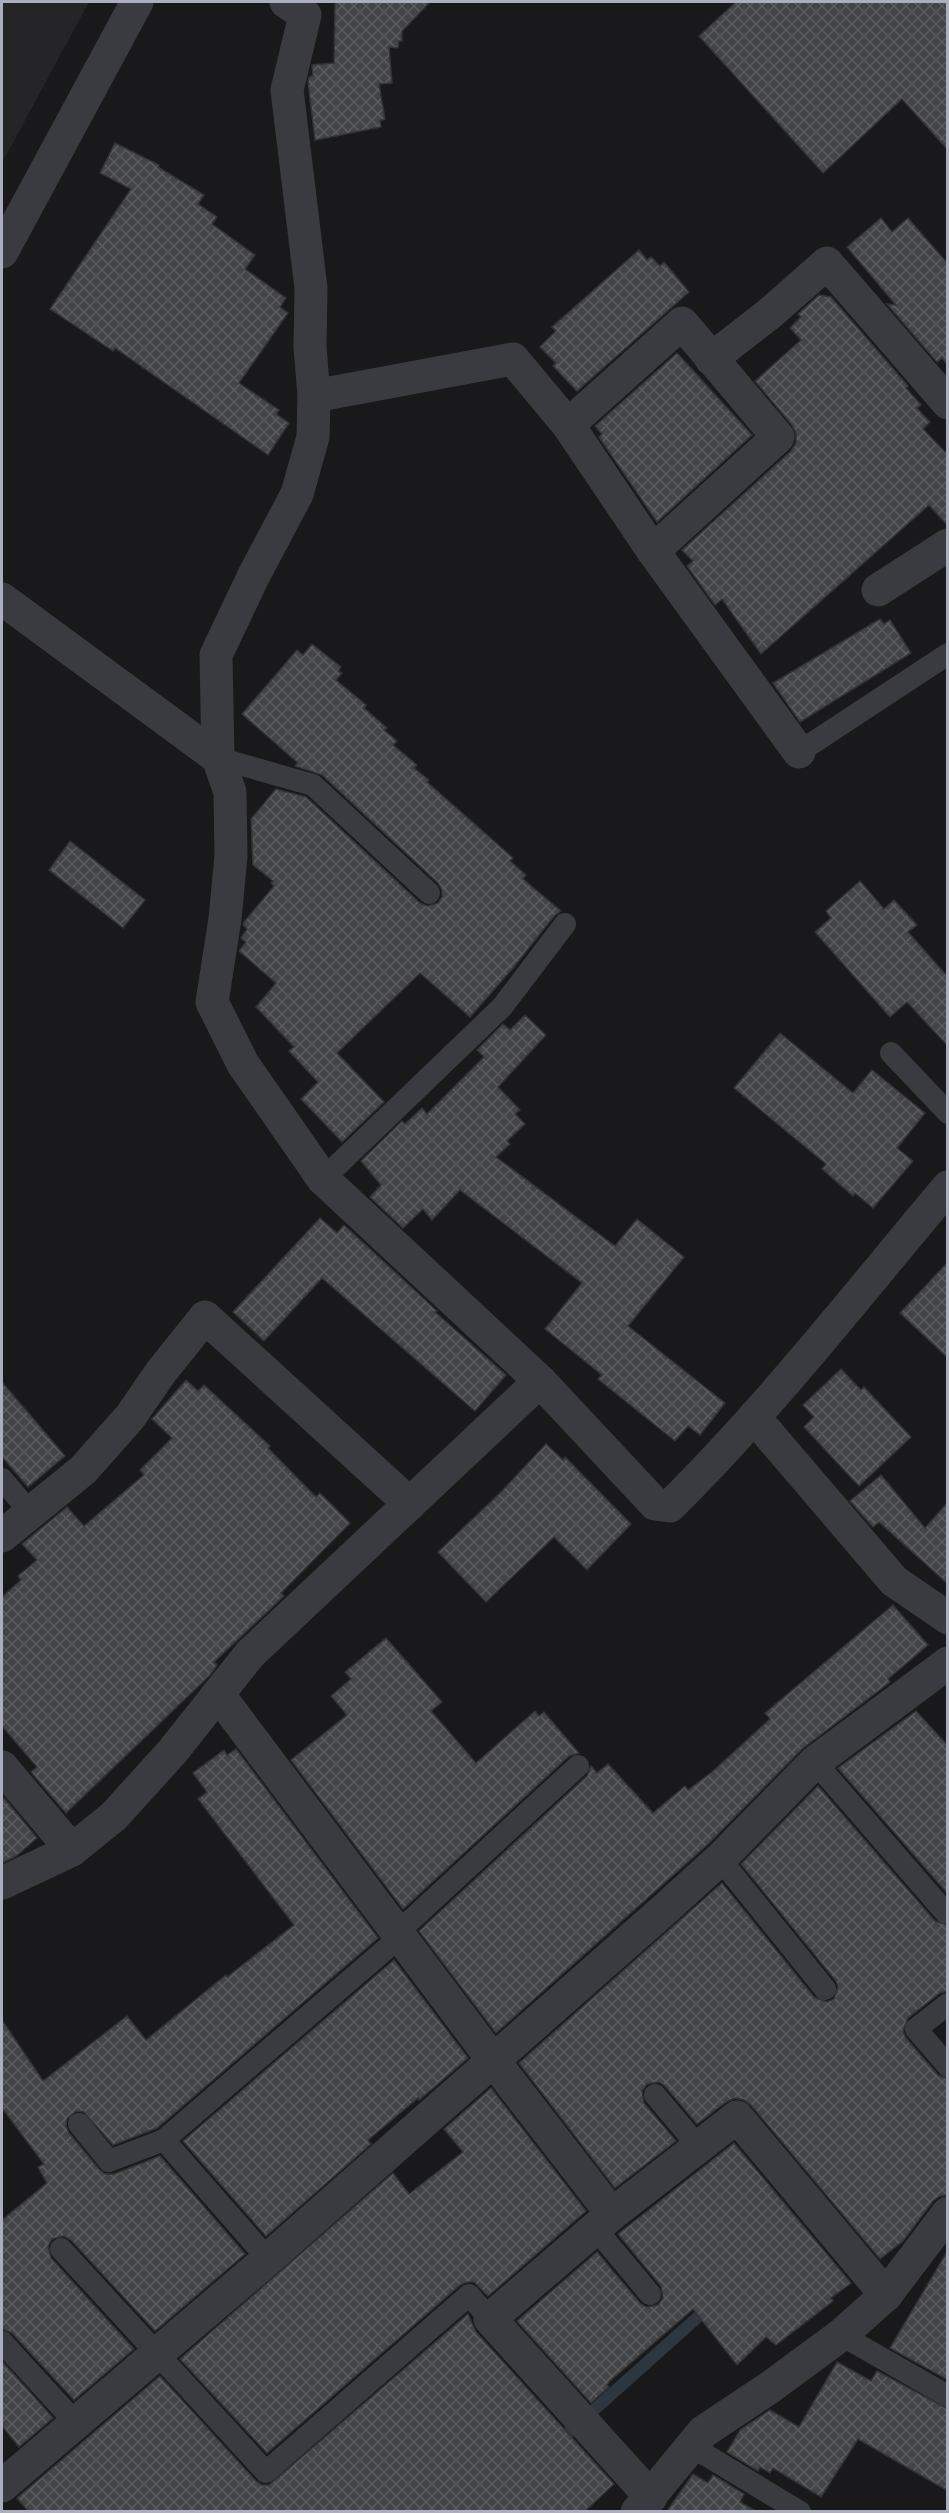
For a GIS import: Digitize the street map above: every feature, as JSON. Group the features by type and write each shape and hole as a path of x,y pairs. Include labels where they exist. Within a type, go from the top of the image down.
{"street":[{"path":"2,252 137,2"},
{"path":"301,6 287,90 311,288 313,437 297,494 254,575 216,655 218,758 230,792 231,856 225,919 212,1002 243,1064 323,1179 540,1381 655,1504 670,1506 754,1417 948,1187"},
{"path":"711,359 769,314 827,263 948,404"},
{"path":"568,425 682,323 778,437 654,551"},
{"path":"314,396 513,359 568,425 654,551 798,752"},
{"path":"878,590 948,545"},
{"path":"2,599 218,758"},
{"path":"2,1536 91,1461 130,1417 161,1372 205,1317 410,1504"},
{"path":"2,1883 72,1850 114,1816 172,1752 250,1654 540,1381"},
{"path":"754,1417 894,1581 945,1612"},
{"path":"2,2486 268,2259 720,1859 815,1762 948,1663"},
{"path":"218,1694 493,2060 604,2221"},
{"path":"2,1767 72,1850"},
{"path":"886,2295 737,2117 604,2221 490,2319 644,2504 703,2432 769,2388 841,2335 886,2295 948,2213"}],"lane":[{"path":"798,752 948,654"},
{"path":"218,758 313,785 429,894"},
{"path":"323,1179 502,1007 565,924"},
{"path":"891,1053 948,1113"},
{"path":"2,1479 30,1512"},
{"path":"815,1762 945,1912"},
{"path":"79,2124 109,2161 164,2140 399,1935 578,1766"},
{"path":"720,1859 825,1989"},
{"path":"948,2004 916,2029 948,2066"},
{"path":"655,2094 698,2146"},
{"path":"164,2140 268,2259"},
{"path":"604,2221 650,2294"},
{"path":"61,2249 266,2472 469,2295 490,2319"},
{"path":"841,2335 948,2396"},
{"path":"2,2342 75,2422"},
{"path":"691,2446 800,2511"}],"shaded area":[{"path":"2,2 89,2 2,163"}],"building":[{"path":"335,2 430,2 402,31 402,41 399,41 398,48 389,47 392,83 379,84 385,119 380,121 381,127 315,140 308,82 309,77 313,76 312,65 334,63"},
{"path":"736,2 948,2 948,150 902,99 823,173 699,36"},
{"path":"115,143 159,165 158,167 204,195 198,204 217,217 212,224 255,255 245,269 286,298 280,307 288,313 239,383 279,410 276,414 289,423 268,455 115,348 113,351 50,309 131,189 100,173"},
{"path":"881,218 892,232 908,218 948,264 948,365 942,358 937,362 887,304 896,305 847,247"},
{"path":"639,250 647,260 651,257 660,266 664,262 689,292 577,391 553,366 556,363 540,347 556,331 552,327"},
{"path":"819,295 831,297 908,386 906,388 921,405 917,408 930,422 923,429 948,455 948,526 929,505 761,654 722,599 715,605 687,566 693,561 682,550 791,451 796,443 796,434 792,425 755,381 801,340 790,328 801,317 798,314"},
{"path":"677,353 752,435 657,522 599,437 602,434 595,426"},
{"path":"880,619 884,624 890,620 911,653 800,722 773,683"},
{"path":"312,644 341,667 338,671 342,673 336,680 366,705 364,708 387,728 384,730 397,741 393,745 417,765 414,768 429,780 427,782 513,858 510,861 526,875 523,879 561,911 554,916 470,1017 420,973 337,1053 384,1102 342,1142 301,1099 318,1082 289,1051 294,1047 256,1007 276,983 239,951 246,942 241,938 247,929 243,925 244,922 274,886 271,883 273,881 253,865 251,819 276,789 306,797 420,903 427,906 438,903 442,897 442,890 438,883 322,775 295,766 298,763 242,714 297,650 303,655"},
{"path":"70,841 145,900 123,928 49,870"},
{"path":"860,881 884,909 894,900 917,925 908,932 948,977 948,1046 907,1002 890,1017 815,932 831,918 826,911"},
{"path":"525,1015 546,1035 498,1087 520,1110 515,1114 525,1124 507,1141 510,1144 496,1157 615,1246 637,1219 684,1257 628,1326 725,1403 700,1435 688,1426 675,1441 598,1379 602,1375 545,1329 582,1283 460,1190 432,1220 423,1209 403,1228 370,1197 381,1185 361,1161 402,1121 405,1124 422,1108 427,1114 484,1057 477,1050 503,1024 510,1030"},
{"path":"780,1033 853,1093 872,1070 925,1113 897,1148 913,1161 873,1208 855,1193 853,1196 822,1169 826,1164 734,1088"},
{"path":"320,1218 337,1233 344,1225 437,1311 435,1312 506,1375 475,1411 322,1278 264,1341 233,1312"},
{"path":"948,1262 948,1358 900,1313"},
{"path":"841,1369 861,1390 864,1387 911,1437 859,1486 804,1427 814,1417 803,1405"},
{"path":"186,1380 198,1391 204,1385 270,1446 268,1448 316,1497 320,1493 350,1523 281,1593 284,1596 214,1662 217,1665 210,1675 66,1813 31,1772 37,1767 2,1726 2,1597 21,1580 18,1576 37,1560 22,1544 67,1507 84,1526 144,1475 140,1470 172,1438 152,1419"},
{"path":"2,1382 65,1456 28,1487 2,1457"},
{"path":"546,1444 563,1460 565,1457 631,1524 587,1570 554,1537 486,1602 438,1552 500,1493"},
{"path":"881,1475 925,1528 948,1502 948,1584 879,1522 873,1527 850,1501"},
{"path":"893,1605 928,1645 888,1679 890,1682 802,1749 707,1845 496,2033 419,1931 587,1776 591,1766 597,1773 608,1764 653,1813 685,1786 688,1790 712,1772 770,1719 765,1713"},
{"path":"386,1638 442,1702 431,1711 476,1763 535,1711 539,1716 544,1712 579,1753 569,1756 403,1909 291,1760 347,1715 331,1696 351,1679 345,1672"},
{"path":"916,1711 948,1746 948,1894 838,1768"},
{"path":"236,1749 378,1938 157,2128 113,2145 84,2112 76,2111 67,2119 66,2126 69,2133 105,2174 114,2174 160,2156 245,2254 155,2331 71,2240 64,2236 52,2239 48,2246 51,2258 134,2349 74,2400 12,2333 2,2329 2,2220 47,2183 38,2167 44,2164 2,2108 2,2020 43,2081 127,2016 146,2040 226,1975 227,1977 294,1925 198,1799 207,1792 193,1773 224,1750 227,1755"},
{"path":"818,1786 935,1921 948,1925 948,1991 940,1993 908,2018 903,2031 906,2038 938,2075 948,2079 948,2195 940,2196 933,2201 903,2241 880,2259 751,2105 744,2100 735,2098 726,2102 697,2124 665,2086 659,2082 647,2084 642,2091 644,2103 676,2141 615,2188 519,2063 722,1883 814,1997 827,2002 834,1999 838,1987 836,1981 741,1864"},
{"path":"4,1798 37,1838 16,1856 2,1863 2,1800"},
{"path":"394,1960 468,2058 368,2140 371,2144 266,2236 183,2141"},
{"path":"491,2088 586,2211 488,2296 474,2282 460,2285 267,2453 180,2359 393,2173 409,2194 463,2152 444,2129"},
{"path":"734,2143 851,2283 831,2298 833,2301 776,2345 766,2337 737,2365 693,2309 610,2381 607,2385 609,2387 591,2403 517,2321 597,2252 640,2303 646,2307 658,2305 663,2298 661,2286 618,2234"},
{"path":"948,2250 948,2380 890,2348"},
{"path":"468,2314 476,2332 614,2484 585,2511 28,2511 17,2498 160,2376 256,2481 262,2485 269,2485"},
{"path":"2,2361 53,2418 19,2447 2,2426"},
{"path":"837,2362 871,2381 877,2371 948,2409 948,2491 858,2439 821,2497 773,2468 770,2473 760,2467 758,2471 727,2452 740,2430 770,2410 799,2427"},
{"path":"693,2474 708,2483 713,2475 744,2494 740,2502 756,2511 667,2511"}],"waterway":[{"path":"557,2443 709,2307"}]}
